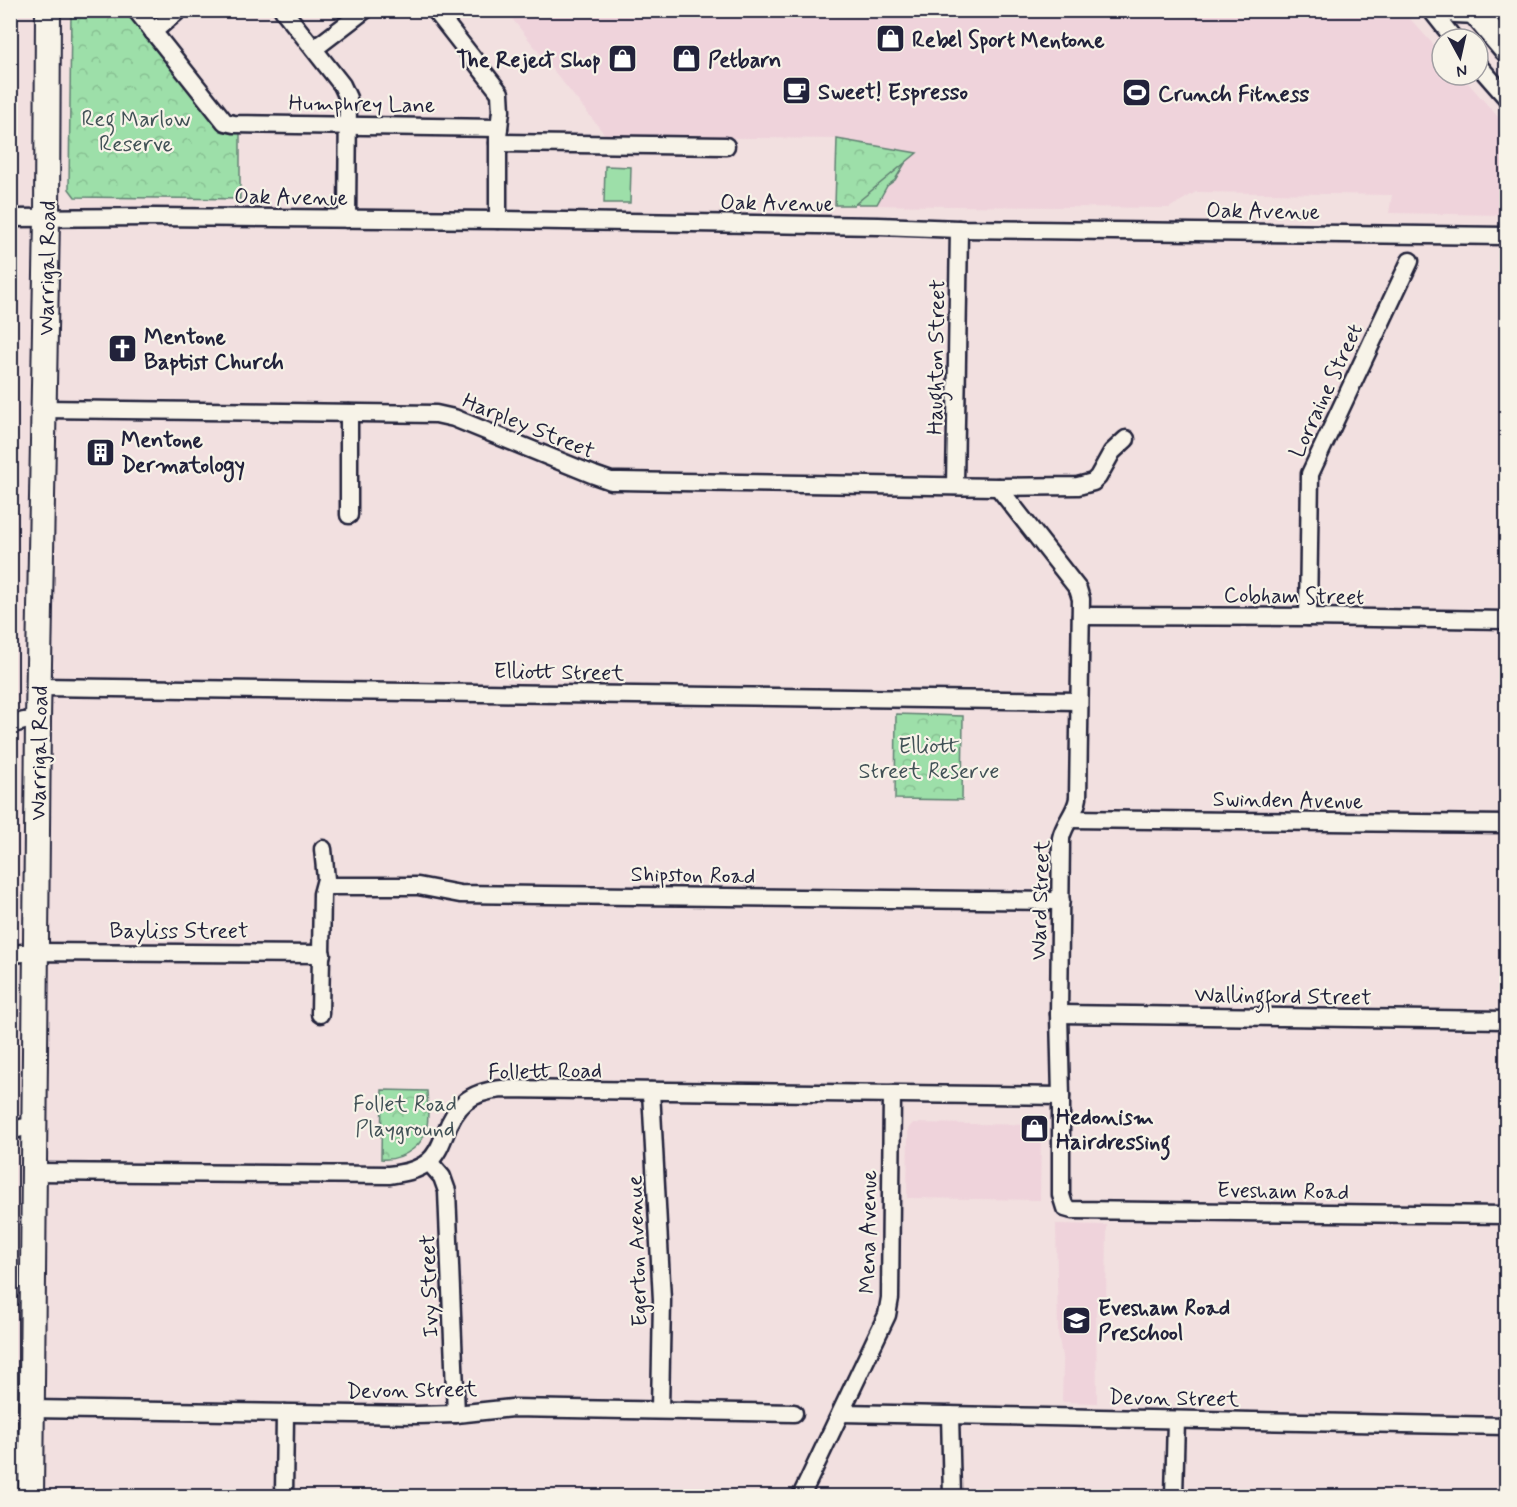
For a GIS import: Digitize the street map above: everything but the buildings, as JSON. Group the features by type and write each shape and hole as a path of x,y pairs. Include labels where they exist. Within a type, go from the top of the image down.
{"highway":[{"name":"Warrigal Road","path":"31,1497 38,720 47,218 48,10"},
{"path":"1475,13 1506,49"}],"street":[{"path":"135,10 153,32 179,10"},
{"path":"283,10 348,98 346,219"},
{"path":"314,49 365,10"},
{"path":"435,10 500,93 498,220"},
{"path":"1431,10 1444,27"},
{"path":"1441,10 1455,14 1475,13"},
{"name":"Humphrey Lane","path":"153,32 220,118 234,124 348,126 726,146"},
{"path":"1490,79 1506,97"},
{"name":"Oak Avenue","path":"10,218 498,220 1506,236"},
{"name":"Haughton Street","path":"955,486 959,229"},
{"name":"Lorraine Street","path":"1308,617 1310,474 1410,261"},
{"name":"Harpley Street","path":"43,409 444,415 611,481 1068,487 1093,482 1112,452 1126,439"},
{"path":"349,515 350,413"},
{"name":"Ward Street","path":"998,487 1078,589 1081,600 1078,798 1061,838 1059,1014 1062,1202"},
{"name":"Cobham Street","path":"1081,616 1506,620"},
{"name":"Elliott Street","path":"39,687 1079,700"},
{"path":"10,725 38,720"},
{"name":"Swinden Avenue","path":"1070,819 1506,824"},
{"path":"320,1014 322,894 326,873 322,849"},
{"name":"Shipston Road","path":"325,886 418,886 460,894 1061,901"},
{"name":"Bayliss Street","path":"10,954 36,952 322,954"},
{"name":"Wallingford Street","path":"1059,1014 1506,1020"},
{"name":"Follett Road","path":"429,1162 437,1152 450,1121 462,1104 481,1092 502,1089 1061,1096"},
{"name":"Egerton Avenue","path":"651,1091 662,1300 660,1410"},
{"name":"Mena Avenue","path":"801,1497 887,1315 890,1299 892,1094"},
{"path":"10,1131 34,1126"},
{"path":"34,1172 389,1175 411,1171 429,1162"},
{"name":"Ivy Street","path":"429,1162 442,1177 447,1191 456,1414"},
{"name":"Evesham Road","path":"1062,1202 1065,1208 1072,1210 1506,1215"},
{"name":"Devon Street","path":"31,1409 416,1415 456,1414 512,1408 794,1413"},
{"path":"284,1497 285,1413"},
{"name":"Devon Street","path":"841,1413 1506,1426"},
{"path":"950,1415 952,1497"},
{"path":"1174,1497 1176,1420"}],"shaded area":[{"path":"506,11 1403,11 1430,41 1430,87 1472,87 1506,126 1506,215 1389,213 1392,195 1196,192 1169,208 854,205 916,153 837,139 606,136"},
{"path":"913,1123 1034,1125 1041,1132 1040,1200 907,1198 908,1129"},
{"name":"Evesham Road Preschool","path":"1056,1224 1107,1225 1106,1308 1096,1308 1097,1403 1062,1402 1063,1363 1058,1332"}],"green space":[{"name":"Reg Marlow Reserve","path":"71,11 127,11 215,121 240,132 240,199 75,197 69,189"},
{"path":"837,139 917,153 854,205 835,205"},
{"path":"910,155 877,204 854,204"},
{"path":"605,166 631,167 630,203 604,203"},
{"name":"Elliott Street Reserve","path":"896,714 963,716 962,800 895,799"},
{"name":"Follet Road Playground","path":"382,1090 427,1091 428,1123 423,1137 409,1152 390,1159 381,1159"}],"place":[{"name":"Rebel Sport Mentone","path":"891,39"},
{"name":"The Reject Shop","path":"622,59"},
{"name":"Petbarn","path":"687,59"},
{"name":"Sweet! Espresso","path":"797,91"},
{"name":"Crunch Fitness","path":"1137,93"},
{"name":"Mentone Baptist Church","path":"123,349"},
{"name":"Mentone Dermatology","path":"100,452"},
{"name":"Hedonism Hairdressing","path":"1035,1129"},
{"name":"Evesham Road Preschool","path":"1077,1320"}]}
